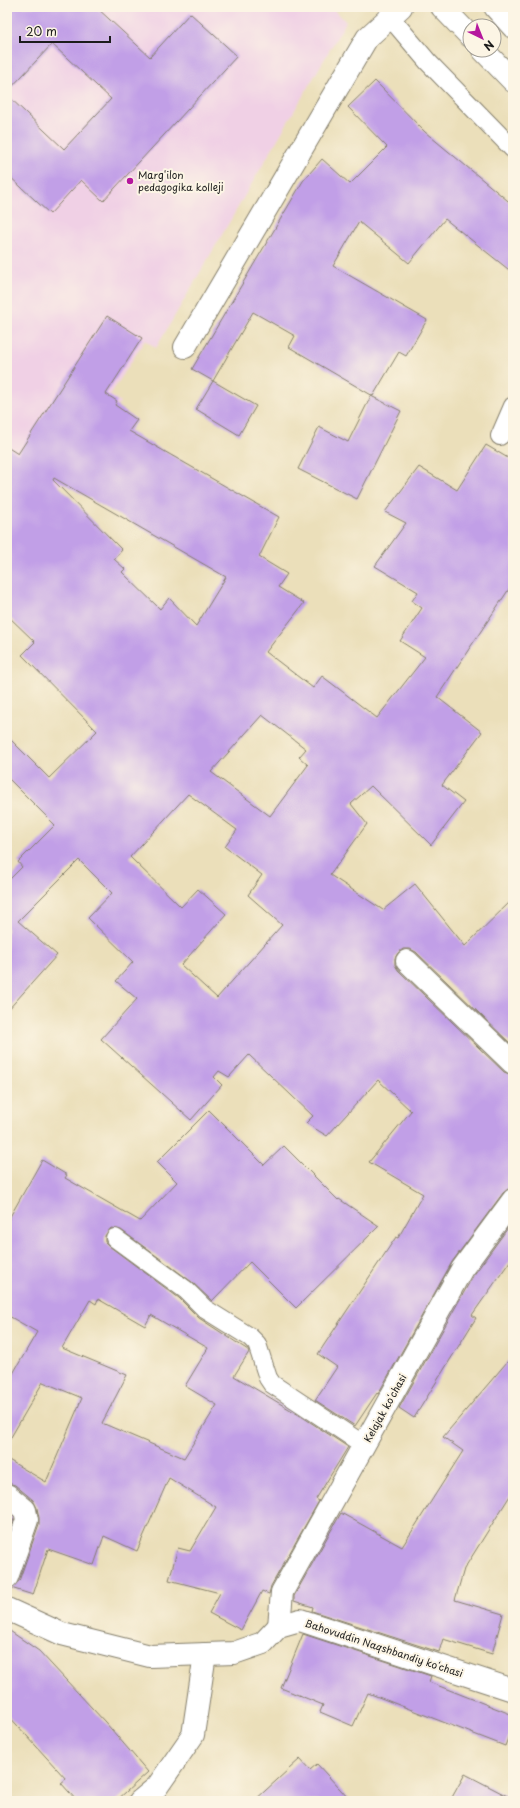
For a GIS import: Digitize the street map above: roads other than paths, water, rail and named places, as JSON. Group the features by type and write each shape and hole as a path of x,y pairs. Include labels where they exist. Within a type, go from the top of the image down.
{"street":[{"path":"442,7 462,28"},
{"path":"495,7 513,26"},
{"path":"185,347 367,38 395,12"},
{"path":"491,58 513,81"},
{"path":"407,961 513,1063"},
{"name":"Kelajak koʻchasi","path":"279,1626 282,1592 462,1269 513,1200"},
{"path":"7,1495 25,1510 27,1520 7,1577"},
{"path":"7,1609 62,1634 150,1656 234,1653 263,1643 279,1626"},
{"name":"Bahovuddin Naqshbandiy koʻchasi","path":"279,1626 300,1620 513,1690"},
{"path":"140,1801 157,1786 193,1735 205,1654"}],"lane":[{"path":"395,12 428,62 513,149"},
{"path":"500,436 513,406"},
{"path":"116,1238 186,1290 205,1309 250,1337 257,1344 268,1378 272,1384 364,1446"}],"place":[{"name":"Marg'ilon pedagogika kolleji","path":"130,181"}]}
